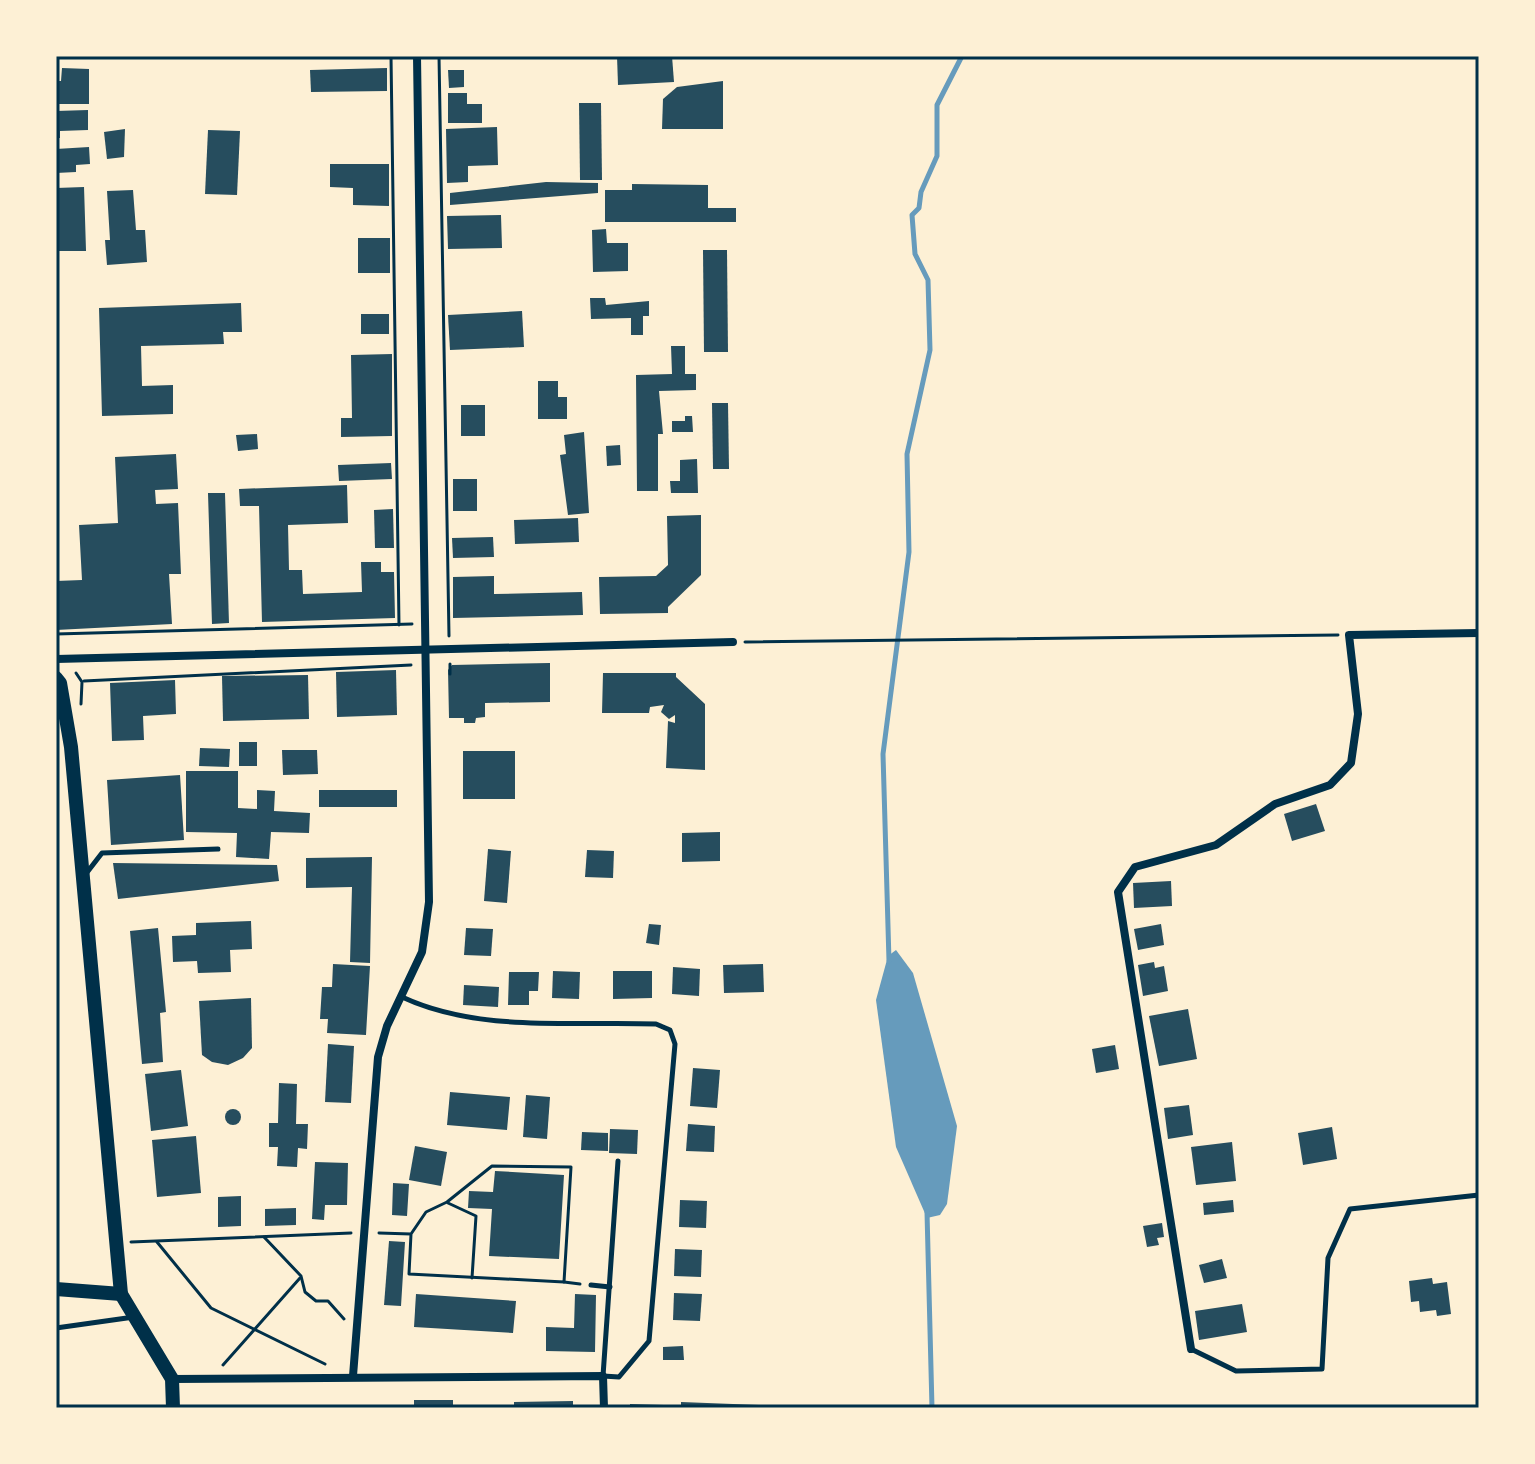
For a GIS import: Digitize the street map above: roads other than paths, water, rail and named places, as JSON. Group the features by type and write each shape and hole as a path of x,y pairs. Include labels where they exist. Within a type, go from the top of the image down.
{"street":[{"path":"353,1376 378,1057 387,1026 422,952 429,902 428,651 417,56"},
{"path":"1191,1349 1118,892 1135,867 1216,845 1275,804 1330,785 1351,763 1358,714 1349,635 1479,633"},
{"path":"56,659 733,642"},
{"path":"58,681 84,876 119,1243 121,1294 172,1379 173,1408"},
{"path":"56,1289 121,1294"},
{"path":"172,1379 603,1376 604,1408"}],"lane":[{"path":"84,876 102,853 218,849"},
{"path":"402,997 430,1010 468,1019 656,1024 670,1030 675,1044 649,1341 619,1377 603,1376 618,1161"},
{"path":"1191,1349 1236,1371 1322,1369 1328,1258 1350,1209 1479,1195"},
{"path":"591,1285 610,1287"},
{"path":"56,1328 135,1317"}],"water":[{"path":"896,950 913,973 957,1126 947,1204 940,1215 927,1218 896,1147 876,1000 888,956"}],"waterway":[{"path":"889,961 883,754 909,552 907,454 930,350 928,280 915,254 912,215 919,208 921,192 937,156 937,105 962,56"},
{"path":"927,1212 932,1408"}]}
